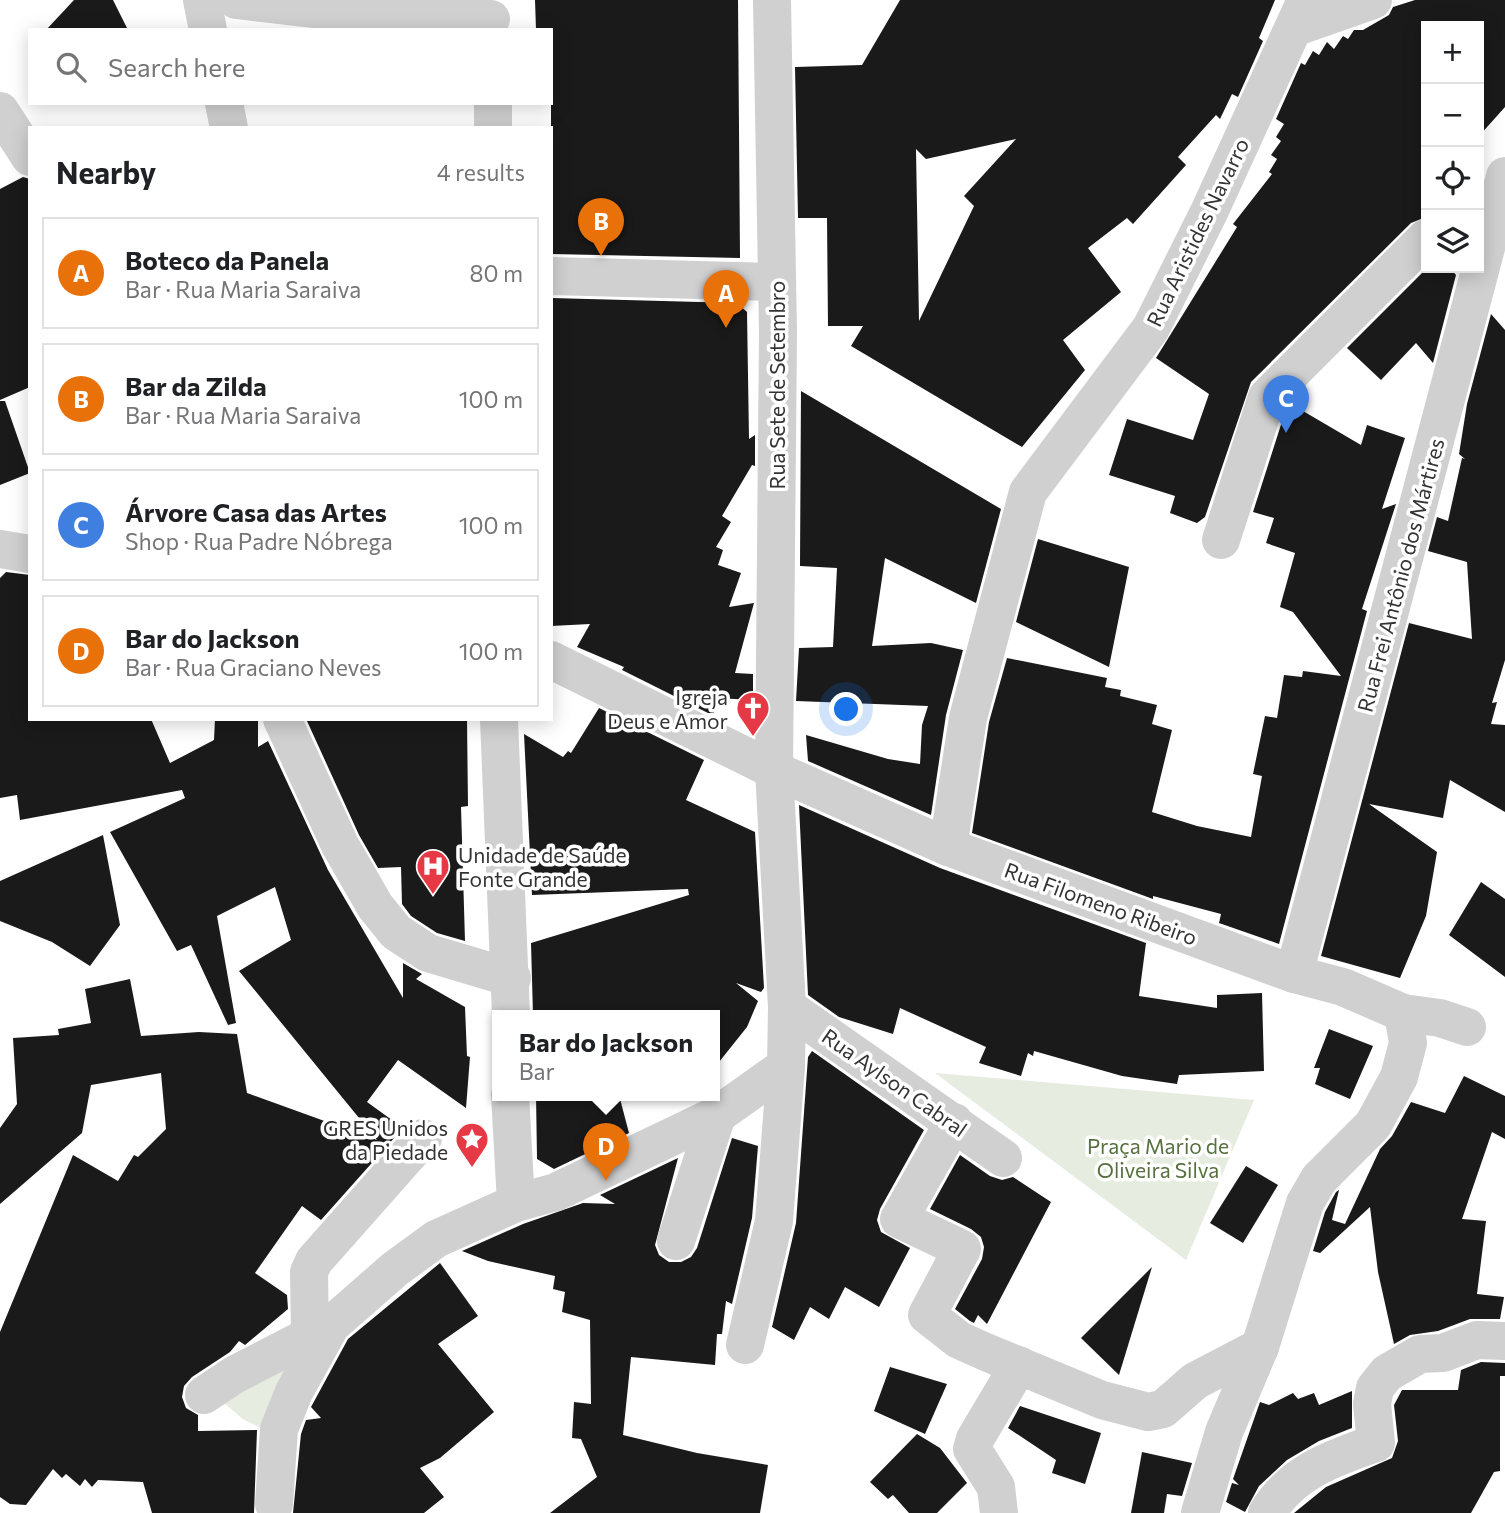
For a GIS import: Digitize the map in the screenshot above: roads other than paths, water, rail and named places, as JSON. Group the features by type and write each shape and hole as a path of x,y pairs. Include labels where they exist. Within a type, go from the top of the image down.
{"street":[{"path":"202,0 208,28"},
{"path":"236,0 374,16 491,16"},
{"path":"773,16 795,0"},
{"path":"1301,13 1373,0"},
{"name":"Rua Aristides Navarro","path":"948,847 968,718 1028,492 1151,328 1301,13"},
{"name":"Rua Sete de Setembro","path":"773,16 776,282 774,770"},
{"path":"224,105 229,126"},
{"path":"493,105 493,126"},
{"path":"0,111 28,154"},
{"path":"1484,180 1505,159"},
{"name":"Rua Frei Antônio dos Mártires","path":"1294,974 1505,176"},
{"path":"1221,540 1267,397 1421,242"},
{"path":"553,276 776,282"},
{"path":"0,549 28,554"},
{"name":"Rua Filomeno Ribeiro","path":"553,661 774,770 948,847 1294,974 1343,987 1406,1028 1440,1018 1467,1027"},
{"path":"283,721 340,845 375,906 396,932 428,953 511,996 499,721"},
{"path":"745,1345 774,1221 786,1066 787,1007 774,770"},
{"name":"Rua Aylson Cabral","path":"787,1007 1003,1158"},
{"path":"1200,1513 1228,1420 1261,1347 1306,1203 1319,1179 1373,1125 1399,1077 1406,1028"},
{"path":"204,1395 234,1375 321,1330 395,1269 436,1240 516,1203 556,1192 717,1115 786,1066"},
{"path":"510,1101 516,1203"},
{"path":"677,1241 717,1115"},
{"path":"954,1122 899,1219 962,1249 927,1315 959,1340 1102,1400 1148,1412 1163,1409 1206,1374 1261,1347"},
{"path":"274,1504 279,1429 321,1330 309,1272 314,1261 423,1138"},
{"path":"1267,1513 1285,1487 1297,1478 1377,1443 1372,1404 1376,1388 1387,1373 1420,1354 1443,1353 1478,1340 1505,1341"},
{"path":"999,1513 996,1487 972,1449 1019,1365"}],"place":[{"name":"Bar da Zilda","path":"601,256"},
{"name":"Boteco da Panela","path":"726,328"},
{"name":"Árvore Casa das Artes","path":"1286,433"},
{"name":"Igreja Deus e Amor","path":"753,738"},
{"name":"Unidade de Saúde Fonte Grande","path":"433,896"},
{"name":"GRES Unidos da Piedade","path":"472,1169"},
{"name":"Bar do Jackson","path":"606,1181"}],"park label":[{"name":"Praça Mario de Oliveira Silva","path":"1158,1157"}]}
